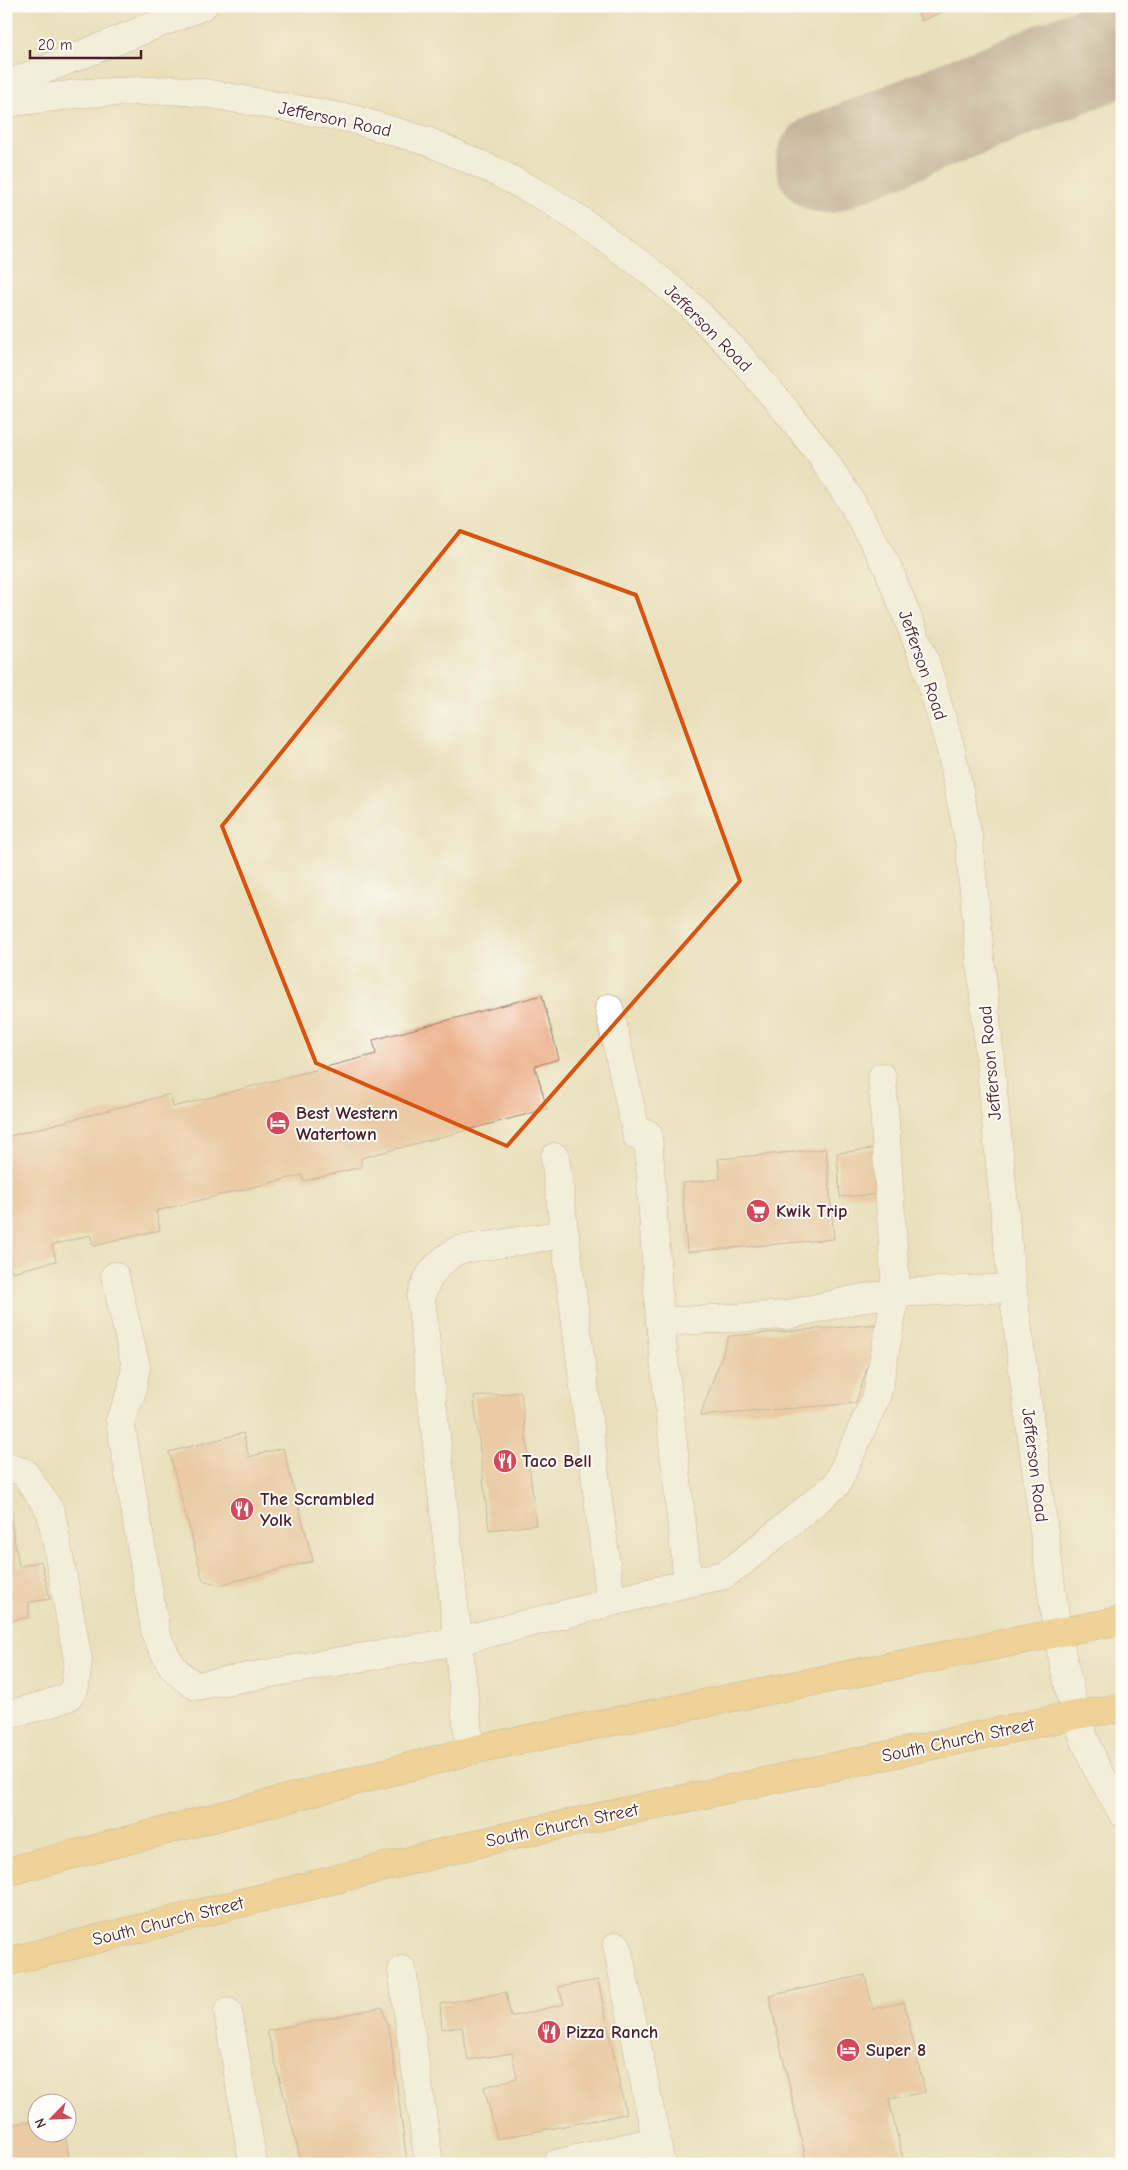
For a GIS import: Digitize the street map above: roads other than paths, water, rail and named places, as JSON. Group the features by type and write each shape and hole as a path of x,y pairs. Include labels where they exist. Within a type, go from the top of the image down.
{"main road":[{"path":"6,1872 470,1751 1122,1620"},
{"name":"South Church Street","path":"6,1962 500,1838 1075,1715 1122,1708"}],"street":[{"path":"6,84 203,6"},
{"name":"Jefferson Road","path":"6,103 86,93 173,90 204,94 353,119 429,142 501,174 548,199 598,232 647,269 691,306 738,354 788,413 820,454 851,501 887,566 925,661 951,750 969,840 1012,1288 1057,1632 1075,1715 1096,1765 1122,1813"},
{"path":"609,1008 642,1135 688,1583"},
{"path":"115,1276 136,1366 131,1394 120,1420 156,1635 168,1661 180,1676 196,1686 458,1641 724,1574 837,1484 877,1394 896,1293 882,1077"},
{"path":"554,1157 610,1602"},
{"path":"470,1751 422,1298 424,1285 443,1259 458,1250 565,1234"},
{"path":"660,1322 786,1315 863,1298 896,1293 1012,1288"},
{"path":"6,1467 24,1472 51,1512 78,1660 75,1687 68,1697 6,1715"},
{"path":"556,2164 658,2152 617,1946"},
{"path":"402,1970 429,2164"},
{"path":"228,2012 253,2164"}],"place":[{"name":"Best Western Watertown","path":"278,1123"},
{"name":"Kwik Trip","path":"758,1211"},
{"name":"Taco Bell","path":"505,1461"},
{"name":"The Scrambled Yolk","path":"242,1509"},
{"name":"Pizza Ranch","path":"549,2032"},
{"name":"Super 8","path":"848,2050"}]}
